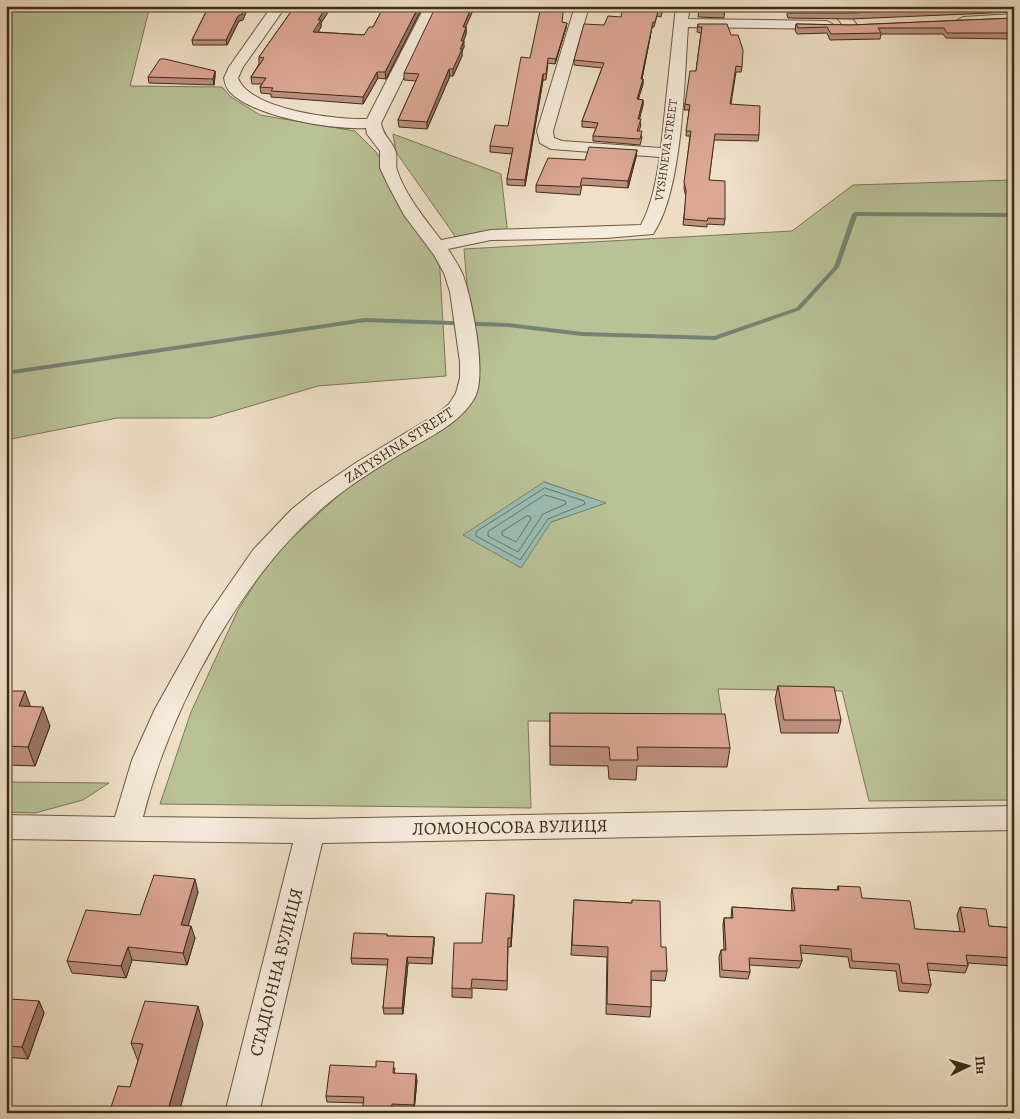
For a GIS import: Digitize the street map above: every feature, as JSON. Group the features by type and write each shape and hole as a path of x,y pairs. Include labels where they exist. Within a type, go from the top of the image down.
{"street":[{"path":"279,6 236,67 231,78 234,87 243,96 256,103 291,114 342,123 373,123 432,6"},
{"path":"582,6 545,131 546,140 552,144 562,146 668,153"},
{"path":"835,6 850,25"},
{"path":"968,6 976,20"},
{"path":"682,14 867,25"},
{"name":"VYSHNEVA STREET","path":"436,246 491,235 606,234 647,230 656,214 668,153 682,14"},
{"path":"950,22 1014,18"},
{"name":"ZATYSHNA STREET","path":"126,827 142,771 173,700 205,639 249,571 286,526 321,497 364,467 439,422 456,408 468,390 470,373 459,292 450,268 413,215 392,177 388,168 388,151 375,134 373,123"},
{"name":"ЛОМОНОСОВА ВУЛИЦЯ","path":"6,827 310,830 1014,818"},
{"name":"СТАДІОННА ВУЛИЦЯ","path":"242,1113 310,830"}],"green space":[{"path":"6,6 150,6 130,86 222,87 231,97 260,115 355,131 376,152 439,254 446,376 318,386 210,418 117,418 6,440"},
{"path":"393,134 501,174 508,235 457,239 396,152"},
{"path":"1014,180 1014,800 869,801 842,691 718,689 723,722 528,721 531,808 160,804 191,712 238,610 273,555 349,486 476,392 464,249 792,231 853,185","holes":["544,482 605,503 551,522"]},
{"path":"6,782 109,783 83,800 35,813 6,812"}],"water":[{"path":"544,482 606,503 551,522 521,568 463,535"}],"building":[{"path":"209,6 246,6 242,14 238,16 226,40 192,40"},
{"path":"295,6 327,6 313,32 364,35 369,27 373,27 384,6 419,6 385,72 377,72 363,97 271,91 273,88 260,87 266,78 251,77 264,58 259,57"},
{"path":"436,6 472,6 463,27 466,27 461,41 464,41 460,49 462,49 453,69 449,69 427,122 398,120 419,74 404,73"},
{"path":"541,6 564,6 562,22 567,23 556,59 548,58 546,74 543,74 525,180 507,179 513,148 490,146 495,125 508,126 521,57 530,58"},
{"path":"623,6 663,6 661,11 658,11 655,22 653,22 641,79 643,79 637,99 643,100 638,119 641,119 637,131 642,131 640,139 593,136 598,123 582,121 604,63 574,60 584,24 604,25 608,16 621,17"},
{"path":"699,6 725,6 725,12 698,12"},
{"path":"814,6 1014,6 851,13 789,13 787,10 816,9"},
{"path":"1014,18 1014,33 947,33 944,28 878,28 881,33 831,34 827,27 798,28 796,24 851,25"},
{"path":"698,24 727,24 731,35 738,35 743,50 742,67 736,66 730,104 760,106 759,135 715,134 709,180 725,181 725,219 708,218 707,221 684,219 686,191 684,182 691,131 686,131 690,105 685,104 690,71 696,71 702,27 698,27"},
{"path":"160,59 215,71 213,79 148,77"},
{"path":"589,147 637,150 628,181 582,178 580,187 536,185 548,158 585,160"},
{"path":"778,686 834,687 841,720 784,720"},
{"path":"6,691 25,691 19,706 43,707 28,747 6,746"},
{"path":"550,713 725,714 730,748 637,747 638,760 610,760 609,747 550,746"},
{"path":"154,875 195,879 181,925 191,926 183,953 128,947 121,966 67,961 86,910 140,915"},
{"path":"838,886 860,887 862,898 910,901 915,929 965,932 960,907 986,909 989,926 1014,928 1014,958 966,955 968,966 927,963 931,985 902,983 899,964 852,961 851,949 800,945 802,961 749,958 750,972 722,970 721,950 726,950 724,918 733,918 732,907 795,911 792,888 839,890"},
{"path":"486,893 514,895 511,938 508,938 507,981 472,979 471,989 452,988 454,943 482,943"},
{"path":"574,900 632,903 632,900 660,901 661,947 666,947 667,971 651,971 651,1007 607,1004 608,947 572,945"},
{"path":"354,933 434,937 432,958 407,957 402,1008 383,1008 388,959 351,958"},
{"path":"11,999 39,1001 22,1047 6,1046 6,1012"},
{"path":"145,1001 198,1006 167,1113 109,1113 118,1086 130,1087 143,1044 131,1043"},
{"path":"376,1061 394,1062 393,1073 416,1074 414,1105 392,1104 391,1113 362,1113 364,1097 326,1096 330,1065 376,1067"},
{"path":"574,1109 595,1110 595,1113 574,1113"}],"waterway":[{"path":"6,373 365,320 508,325 582,334 715,338 798,309 836,267 855,214 1014,215"}]}
